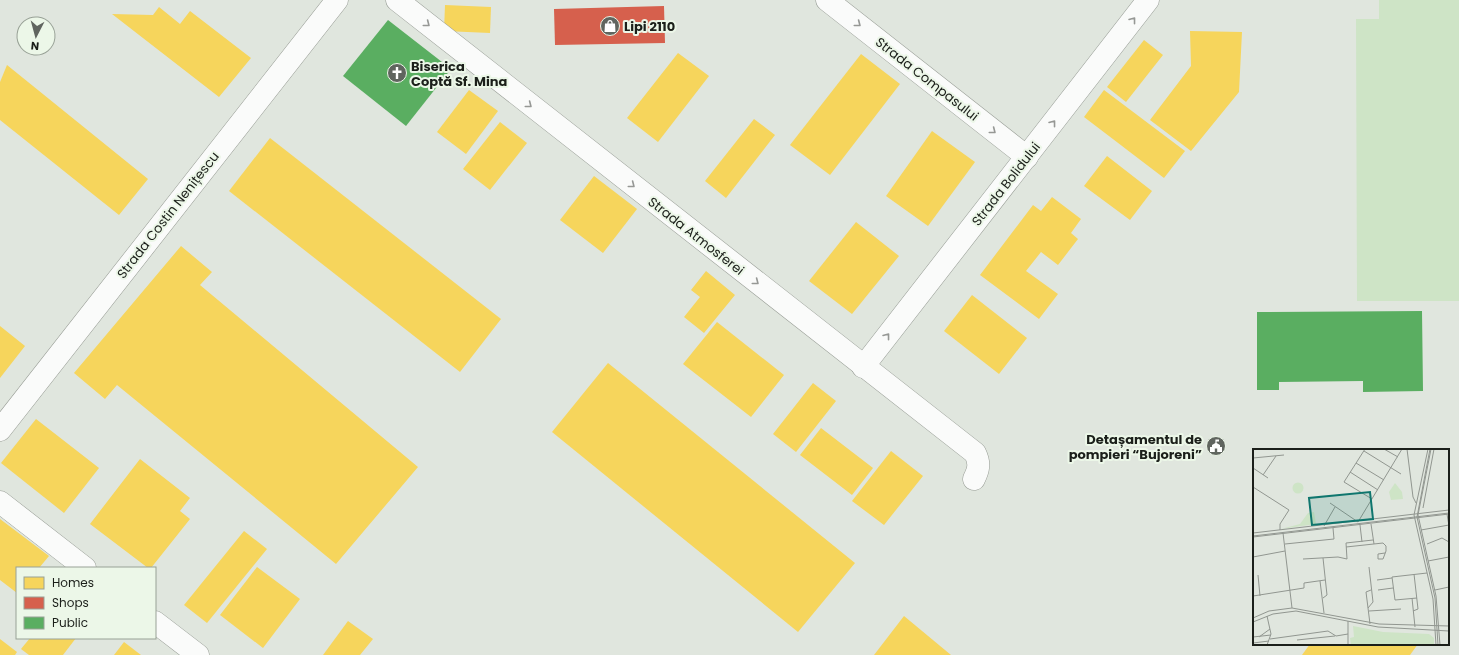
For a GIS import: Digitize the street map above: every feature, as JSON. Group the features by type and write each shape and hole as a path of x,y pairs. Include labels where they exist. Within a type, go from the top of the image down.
{"street":[{"name":"Strada Costin Nenițescu","path":"0,430 337,0"},
{"name":"Strada Atmosferei","path":"397,0 863,367 975,453 979,460 979,468 974,479"},
{"name":"Strada Compasului","path":"827,0 1027,157"},
{"name":"Strada Bolidului","path":"863,367 1148,0"},
{"path":"0,502 84,567"},
{"path":"156,623 198,655"}],"green space":[{"path":"1379,0 1459,0 1459,301 1357,301 1356,19 1379,19"}],"building: Homes":[{"path":"445,5 491,7 490,33 444,31"},
{"path":"159,7 180,24 190,11 251,58 219,97 112,14 153,15"},
{"path":"1190,31 1242,32 1239,92 1191,151 1150,120 1191,66"},
{"path":"1144,40 1163,55 1126,102 1107,87"},
{"path":"678,53 709,76 658,142 627,118"},
{"path":"861,54 900,84 830,175 790,145"},
{"path":"7,65 148,179 119,215 0,120 0,82"},
{"path":"469,90 498,111 466,154 437,132"},
{"path":"1104,90 1185,151 1164,178 1084,117"},
{"path":"754,119 775,135 726,198 705,181"},
{"path":"500,122 527,143 490,190 463,169"},
{"path":"932,131 975,162 928,226 886,196"},
{"path":"270,138 501,319 460,372 229,191"},
{"path":"1107,156 1152,191 1130,220 1084,186"},
{"path":"594,176 637,209 603,253 560,220"},
{"path":"1052,197 1081,219 1071,233 1078,239 1058,265 1041,252 1026,271 1058,294 1039,319 980,275 1033,205 1041,211"},
{"path":"856,222 899,256 852,314 809,281"},
{"path":"181,246 212,272 200,285 418,467 336,564 117,385 105,399 74,373"},
{"path":"706,271 735,295 704,333 684,317 700,297 691,290"},
{"path":"972,295 1027,338 999,374 944,331"},
{"path":"717,322 784,375 751,417 683,364"},
{"path":"0,326 25,346 0,378"},
{"path":"608,363 855,563 798,632 552,432"},
{"path":"813,383 836,401 796,452 773,434"},
{"path":"36,419 99,468 64,513 1,463"},
{"path":"821,428 873,468 852,495 800,455"},
{"path":"891,451 923,476 884,525 852,501"},
{"path":"140,459 190,498 180,511 190,519 152,567 147,567 90,524"},
{"path":"0,519 49,556 40,567 16,567 16,592 0,580"},
{"path":"244,531 267,549 207,623 184,605"},
{"path":"257,567 300,599 263,648 220,615"},
{"path":"904,616 951,655 874,655"},
{"path":"348,621 373,639 360,655 323,655"},
{"path":"0,639 17,652 15,655 0,655"},
{"path":"29,639 75,639 63,655 29,655 21,649"},
{"path":"124,642 141,655 114,655"},
{"path":"1309,645 1417,645 1410,655 1302,655"}],"building: Shops":[{"name":"Lipi 2110","path":"664,6 665,43 555,45 554,9"}],"building: Public":[{"name":"Biserica Coptă Sf. Mina","path":"388,20 451,69 406,126 343,76"},
{"path":"1422,311 1423,391 1363,392 1363,381 1279,382 1279,390 1257,390 1257,312"}],"place":[{"name":"Lipi 2110","path":"610,26"},
{"name":"Biserica Coptă Sf. Mina","path":"397,73"},
{"name":"Detașamentul de pompieri “Bujoreni”","path":"1216,446"}]}
